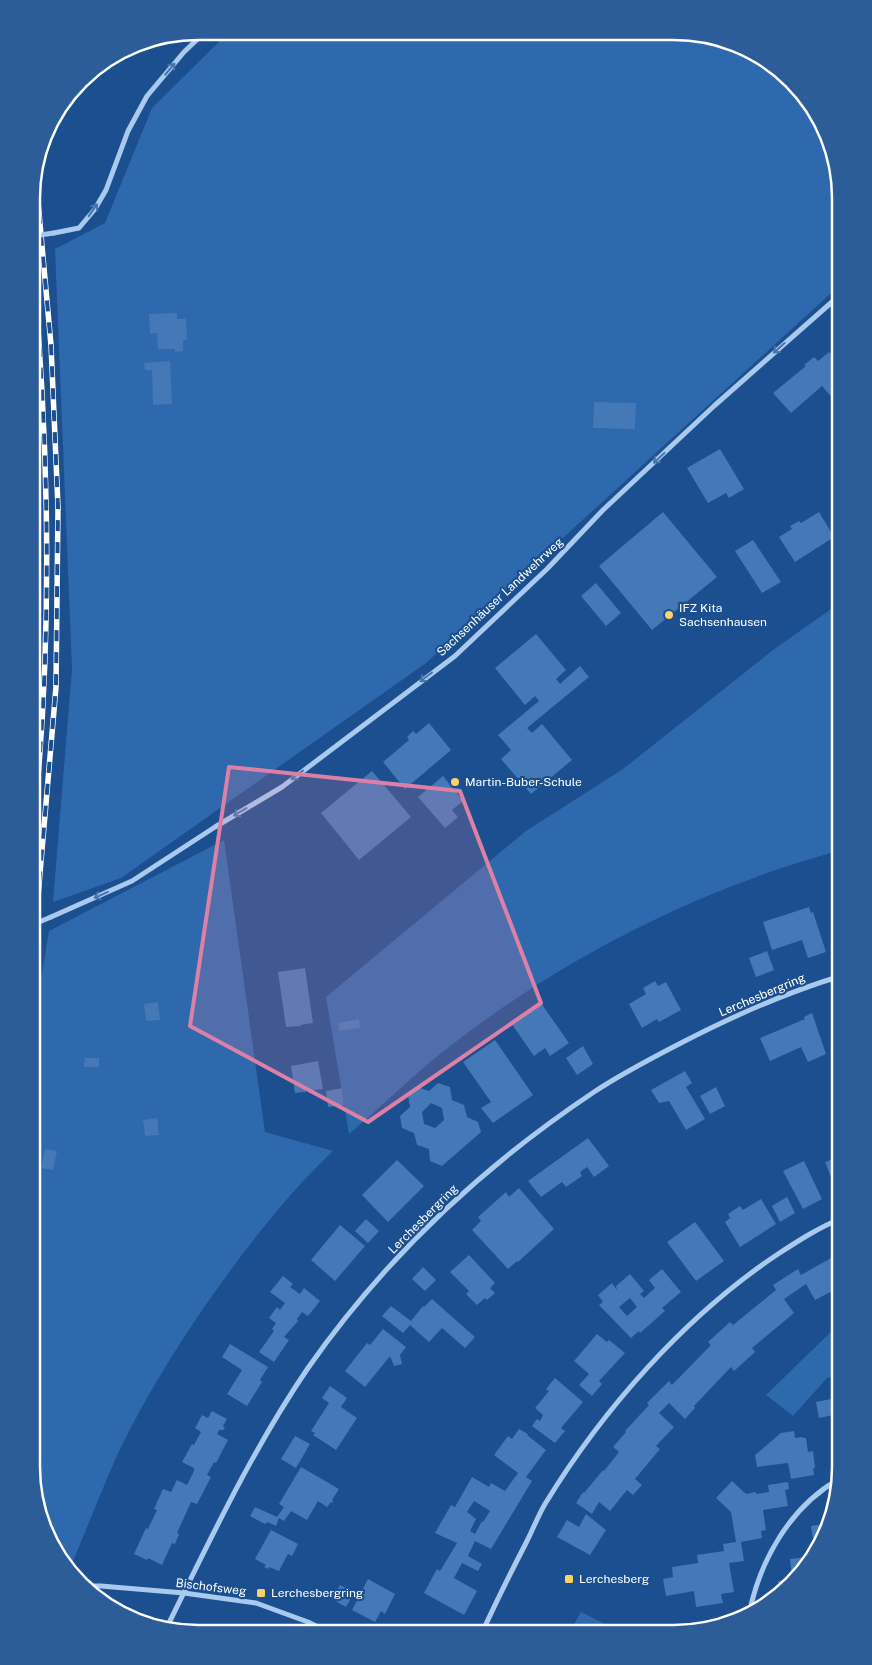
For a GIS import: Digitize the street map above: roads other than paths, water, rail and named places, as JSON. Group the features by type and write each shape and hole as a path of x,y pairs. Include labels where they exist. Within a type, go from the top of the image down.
{"street":[{"path":"40,235 79,228 106,190 128,131 147,96 197,40"},
{"name":"Sachsenhäuser Landwehrweg","path":"40,922 132,881 215,827 282,787 455,656 547,569 603,510 707,413 832,302"},
{"name":"Lerchesbergring","path":"169,1622 227,1505 261,1444 308,1369 356,1305 409,1245 458,1196 524,1142 595,1091 643,1063 707,1029 778,997 832,978"},
{"path":"486,1625 545,1505 590,1438 612,1410 678,1336 727,1292 760,1266 805,1236 832,1223"},
{"path":"751,1604 757,1583 771,1550 786,1526 805,1504 831,1484"},
{"name":"Bischofsweg","path":"94,1586 184,1593 256,1603 314,1625"}],"railway":[{"path":"40,224 51,345 58,507 56,687 40,873"},
{"path":"40,356 46,482 47,554 46,625 40,751"}],"place":[{"name":"IFZ Kita Sachsenhausen","path":"669,615"},
{"name":"Martin-Buber-Schule","path":"455,782"},
{"name":"Lerchesberg","path":"569,1579"},
{"name":"Lerchesbergring","path":"261,1593"}]}
